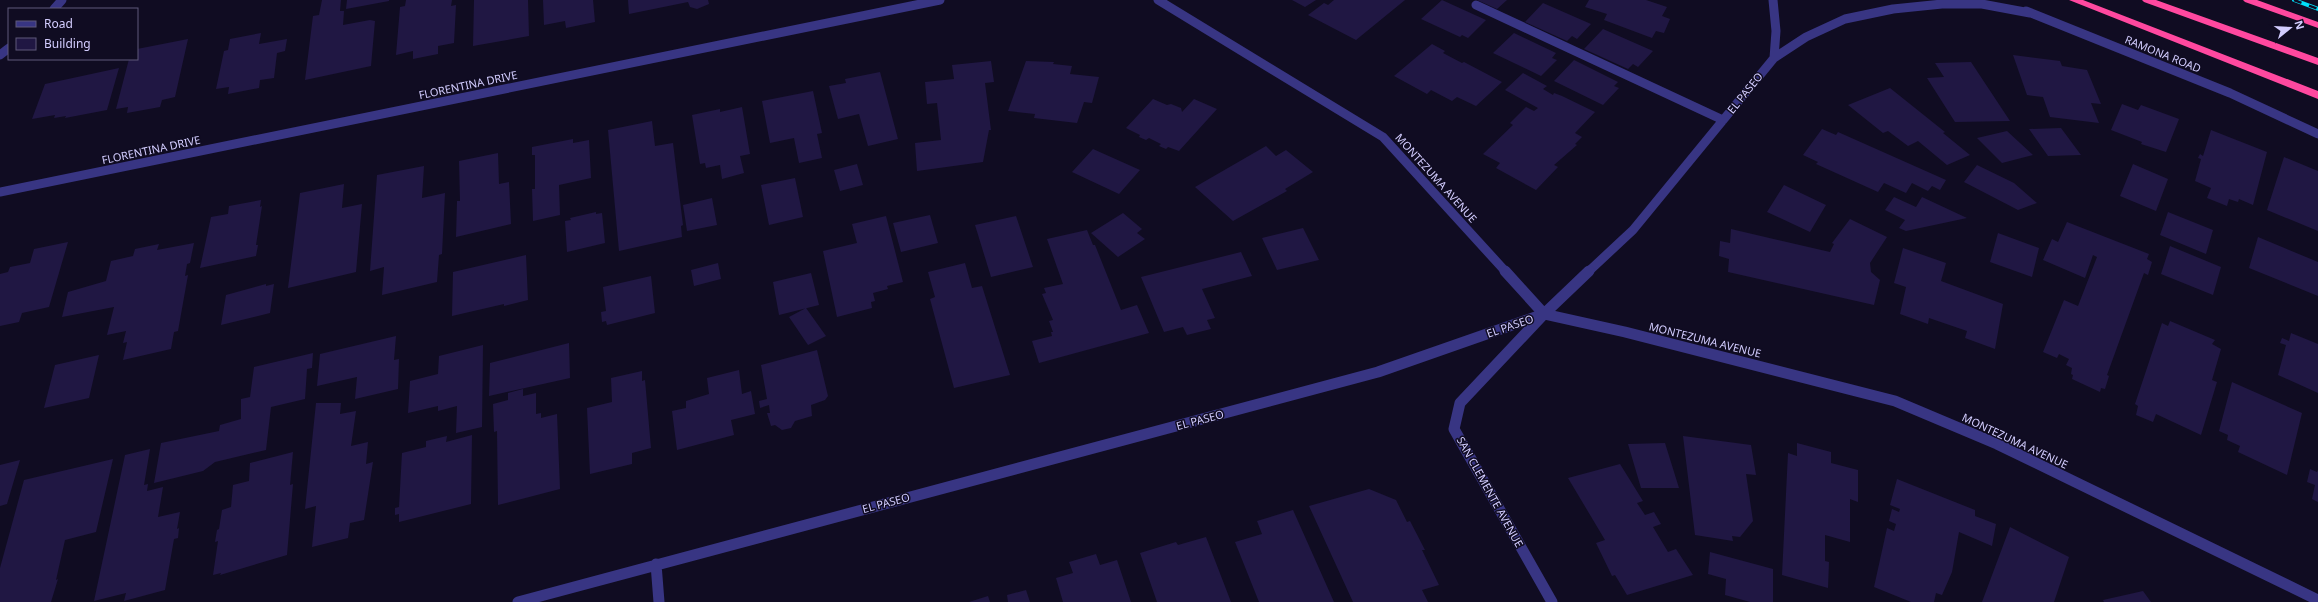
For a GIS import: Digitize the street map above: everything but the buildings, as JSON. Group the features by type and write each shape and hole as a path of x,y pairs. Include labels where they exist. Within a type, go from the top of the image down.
{"highway":[{"path":"2074,0 2318,95"},
{"path":"2147,0 2318,62"},
{"path":"2248,0 2318,25"}],"street":[{"path":"55,8 62,0"},
{"path":"892,0 900,8"},
{"name":"FLORENTINA DRIVE","path":"0,192 940,0"},
{"name":"MONTEZUMA AVENUE","path":"1158,0 1383,137 1544,314 1625,332 1895,401 1997,444 2318,600"},
{"path":"1773,0 1776,31 1774,58"},
{"name":"RAMONA ROAD","path":"1998,0 2230,93 2318,134"},
{"name":"EL PASEO","path":"518,602 1371,374 1544,314 1633,230 1774,58 1806,38 1845,19 1893,9 1942,4 1982,4 2030,13"},
{"path":"1476,5 1723,120"},
{"path":"0,55 8,49"},
{"name":"SAN CLEMENTE AVENUE","path":"1544,314 1460,403 1454,429 1552,602"},
{"path":"656,564 659,602"}],"railway":[{"path":"2294,0 2318,9"}]}
